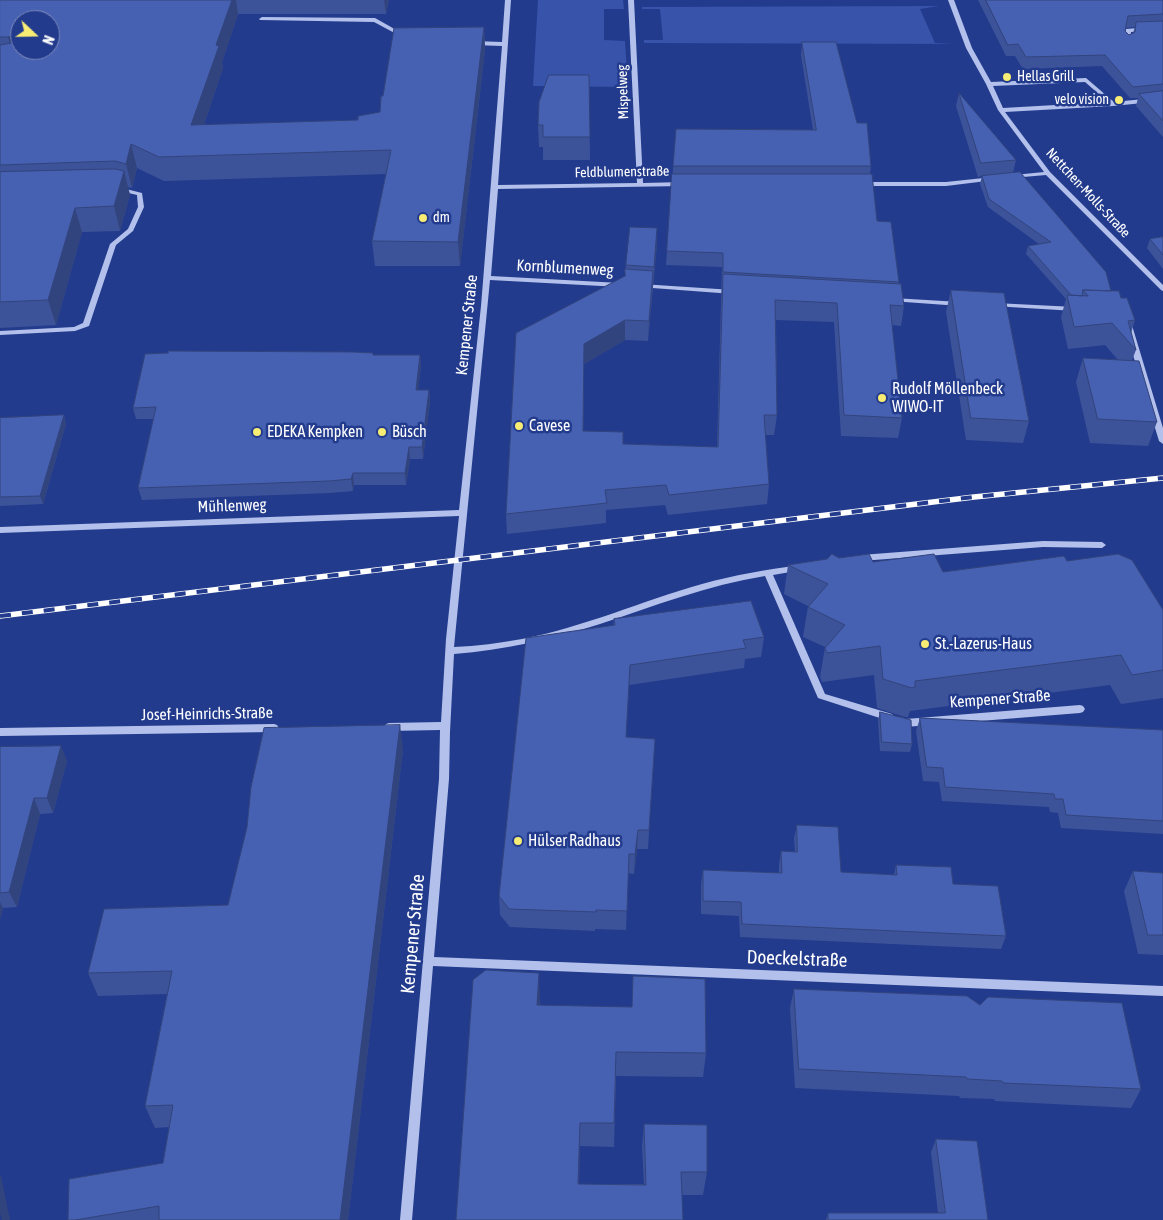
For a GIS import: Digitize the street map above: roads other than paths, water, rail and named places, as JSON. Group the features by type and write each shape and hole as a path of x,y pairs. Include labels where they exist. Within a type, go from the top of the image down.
{"street":[{"name":"Kempener Straße","path":"406,1220 444,779 444,726 450,652 488,278 508,0"},
{"name":"Mispelweg","path":"631,0 640,184"},
{"name":"Nettchen-Molls-Straße","path":"950,0 969,48 1001,110 1048,173 1163,289"},
{"path":"262,19 375,20 410,40"},
{"path":"1127,43 1128,30 1163,28"},
{"path":"462,43 505,44"},
{"path":"989,84 1086,80 1113,104"},
{"path":"1001,110 1113,104 1163,99"},
{"path":"857,184 946,184 1048,173"},
{"name":"Feldblumenstraße","path":"495,187 689,184"},
{"path":"0,333 75,329 86,324 114,244 131,230 141,207 140,194 120,189 111,189"},
{"name":"Kornblumenweg","path":"488,278 745,293"},
{"path":"885,300 969,304"},
{"path":"988,305 1081,310"},
{"path":"1124,316 1128,323 1163,441"},
{"name":"Mühlenweg","path":"0,530 464,513"},
{"path":"856,559 876,555 1043,544 1102,545"},
{"path":"450,652 482,651 521,644 738,578 807,567"},
{"name":"Kempener Straße","path":"768,573 821,696 905,722 1080,710"},
{"path":"376,727 444,726"},
{"name":"Josef-Heinrichs-Straße","path":"0,732 288,728"},
{"name":"Doeckelstraße","path":"429,961 1163,992"}],"railway":[{"path":"0,616 974,497 1163,478"}],"place":[{"name":"Hellas Grill","path":"1007,77"},
{"name":"velo vision","path":"1119,100"},
{"name":"dm","path":"423,218"},
{"name":"Rudolf Möllenbeck WIWO-IT","path":"882,398"},
{"name":"Cavese","path":"519,426"},
{"name":"EDEKA Kempken","path":"257,432"},
{"name":"Büsch","path":"382,432"},
{"name":"St.-Lazerus-Haus","path":"925,644"},
{"name":"Hülser Radhaus","path":"518,841"}]}
